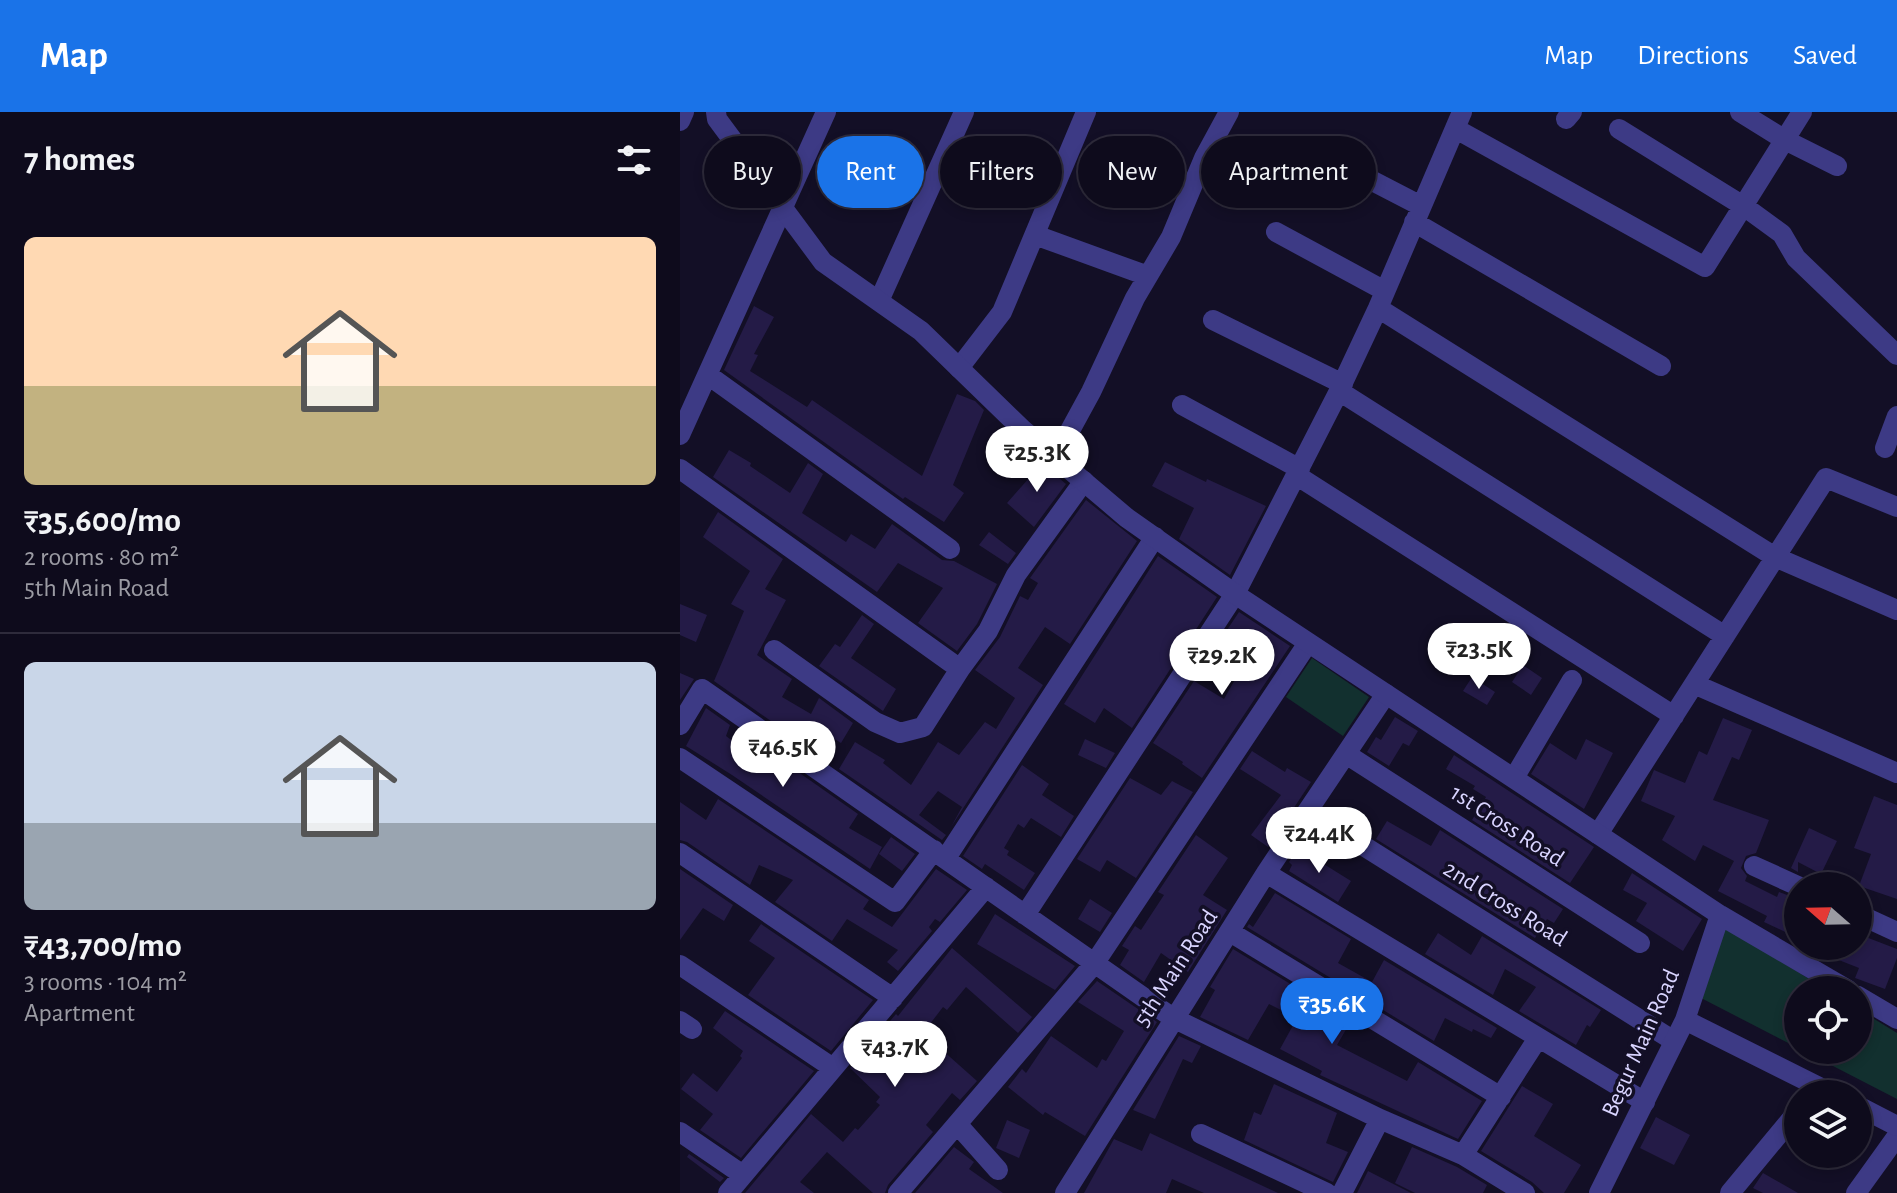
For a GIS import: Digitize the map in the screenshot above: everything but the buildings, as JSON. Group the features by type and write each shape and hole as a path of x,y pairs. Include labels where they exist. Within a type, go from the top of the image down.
{"street":[{"path":"680,121 684,112"},
{"path":"716,112 717,119 730,136"},
{"path":"801,168 826,112"},
{"path":"879,301 964,112"},
{"path":"959,368 1002,312 1086,112"},
{"path":"1055,458 1171,237 1204,158 1229,112"},
{"path":"1740,112 1785,140 1837,166"},
{"path":"1025,915 1235,594 1341,388 1382,300 1454,118 1705,267 1802,112"},
{"path":"1619,129 1745,207 1782,234 1796,258 1897,355"},
{"path":"1376,189 1661,366"},
{"path":"680,435 783,208 823,262 921,331 1055,458 1155,537 1308,643 1720,915 1824,976"},
{"path":"1276,232 1775,557 1897,610"},
{"path":"1035,235 1148,276"},
{"path":"1213,320 1341,388 1725,636"},
{"path":"708,375 950,549"},
{"path":"1182,405 1298,472 1674,716"},
{"path":"1885,448 1897,416"},
{"path":"680,469 960,669"},
{"path":"1598,834 1826,478 1897,507"},
{"path":"774,650 875,722 900,733 923,727 988,631 1016,575 1084,481"},
{"path":"680,758 895,902 940,854 1155,537"},
{"path":"898,1193 1094,964 1308,643"},
{"path":"1514,778 1572,680"},
{"path":"1694,684 1897,773"},
{"path":"680,725 702,689 1173,1018 1380,1119 1463,1155 1525,1193"},
{"name":"5th Main Road","path":"1065,1193 1266,873 1386,694"},
{"name":"1st Cross Road","path":"1346,754 1640,943"},
{"name":"2nd Cross Road","path":"1308,811 1674,1041"},
{"path":"680,853 893,998"},
{"path":"1754,866 1784,880"},
{"path":"1266,873 1645,1102"},
{"path":"728,1193 986,887"},
{"name":"Begur Main Road","path":"1599,1193 1685,1020 1720,915"},
{"path":"1872,920 1897,932"},
{"path":"1230,932 1501,1097"},
{"path":"680,965 833,1068"},
{"path":"1872,1004 1897,1019"},
{"path":"1685,1020 1798,1080"},
{"path":"1463,1155 1538,1038"},
{"path":"1872,1113 1897,1126"},
{"path":"1342,1193 1380,1119"},
{"path":"958,1125 998,1170"},
{"path":"1730,1193 1784,1128"},
{"path":"680,1132 743,1175"},
{"path":"1201,1134 1327,1193"},
{"path":"1856,1193 1897,1136"}],"green space":[{"path":"1312,658 1369,697 1343,736 1286,697"},
{"path":"1725,927 1804,976 1784,976 1784,1041 1701,998"},
{"path":"1872,1018 1897,1033 1897,1099 1872,1086 1872,1080 1860,1080 1829,1064 1872,1064"}]}
